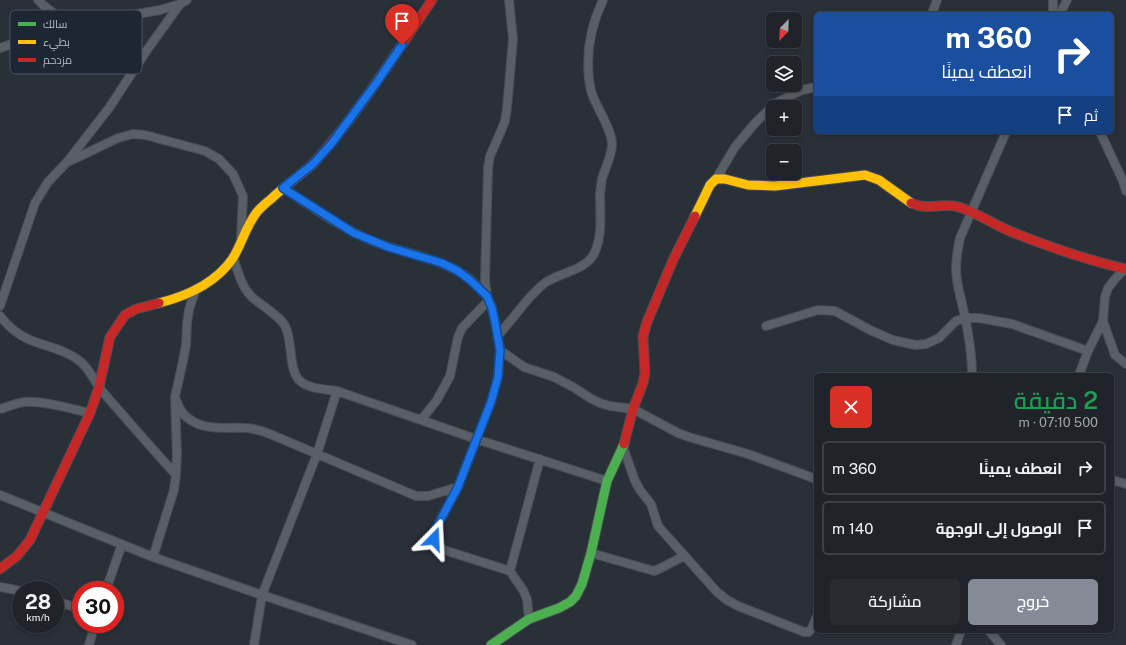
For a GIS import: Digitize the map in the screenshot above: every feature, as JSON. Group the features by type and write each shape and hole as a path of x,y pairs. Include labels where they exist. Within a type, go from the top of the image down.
{"street":[{"path":"38,0 49,10"},
{"path":"0,569 8,565 21,553 30,540 44,512 90,413 99,387 110,337 116,327 125,316 136,309 172,300 195,291 214,279 225,268 233,256 249,224 258,211 283,188 313,164 332,143 377,82 432,0"},
{"path":"509,0 513,39 508,108 505,121 490,156 488,168 485,280 500,350 498,377 491,402 458,487 434,532 434,539 444,550 510,571 527,599 529,619"},
{"path":"498,337 537,290 547,281 580,267 594,254 598,243 601,225 600,193 612,144 610,134 591,92 587,56 598,9 603,0"},
{"path":"933,12 937,0"},
{"path":"1052,0 1053,12"},
{"path":"1061,12 1067,0"},
{"path":"142,13 160,10 183,2"},
{"path":"142,56 183,2"},
{"path":"0,48 10,45"},
{"path":"0,306 36,203 48,182 67,162 109,108 131,74"},
{"path":"491,645 529,619 560,608 576,596 582,584 591,553 607,480 623,447 633,410 641,391 646,373 643,336 647,322 674,260 710,185 716,179 736,146 756,122 776,103 802,90 814,87"},
{"path":"67,162 118,138 133,134 145,135 205,151 218,159 233,174 243,196 241,240"},
{"path":"972,373 972,361 965,318 957,283 956,254 960,238 1005,134"},
{"path":"1101,134 1123,175 1126,191"},
{"path":"716,179 725,179 754,185 775,186 865,175 873,176 906,200 917,206 954,206 1044,244 1092,260 1126,268"},
{"path":"283,188 354,233 388,247 442,263 458,271 470,280 488,298"},
{"path":"233,256 240,278 246,289 253,298 285,325 297,378 303,383 312,387 336,391 476,439 607,480"},
{"path":"1080,373 1088,351 1103,321 1105,297 1108,288 1114,279 1126,268"},
{"path":"153,557 174,490 177,454 175,397 186,345 186,323 195,291"},
{"path":"421,420 437,400 450,376 458,337 462,328 488,298"},
{"path":"766,326 818,310 836,312 872,332 893,340 920,345 939,338 956,320 965,318 979,318 1012,324 1088,351"},
{"path":"0,316 13,330 27,339 62,350 81,362 90,371 99,387 176,475"},
{"path":"1103,321 1115,355 1126,364"},
{"path":"500,350 524,367 554,377 590,398 610,406 633,410 678,433 748,454 814,479"},
{"path":"254,645 262,595 317,454 336,391"},
{"path":"175,397 182,412 192,421 201,426 212,428 247,428 259,430 416,496 428,496 458,487"},
{"path":"0,409 24,402 32,402 90,413"},
{"path":"623,447 635,481 640,490 652,504 658,526 717,592 738,606 804,632 809,632 814,623"},
{"path":"510,571 540,459"},
{"path":"1114,481 1126,484"},
{"path":"0,495 153,557 412,645"},
{"path":"109,581 122,544"},
{"path":"591,553 654,571 684,556"},
{"path":"0,595 3,587"},
{"path":"88,645 92,633"},
{"path":"956,645 960,633"},
{"path":"991,633 1001,645"}],"traffic: fast":[{"path":"491,645 529,619 559,608 570,602 576,596 582,584 591,553 607,481 624,444"}],"traffic: slow":[{"path":"159,303 180,297 200,287 218,275 233,258 253,217 264,205 313,164"},
{"path":"695,216 710,185 716,179 725,179 748,185 775,186 865,175 879,180 911,203"}],"traffic: jam":[{"path":"313,164 360,105 432,0"},
{"path":"911,203 923,206 947,205 959,207 973,212 1005,229 1040,243 1126,269"},
{"path":"624,444 633,409 643,383 645,373 643,336 647,322 673,260 695,216"},
{"path":"0,569 17,556 30,540 90,413 99,387 110,337 125,315 136,309 159,303"}],"route":[{"path":"402,45 332,143 313,164 283,188 354,233 388,247 442,263 458,271 487,296 492,308 500,350 498,377 491,402 458,487 450,505 434,532 434,539"}]}
